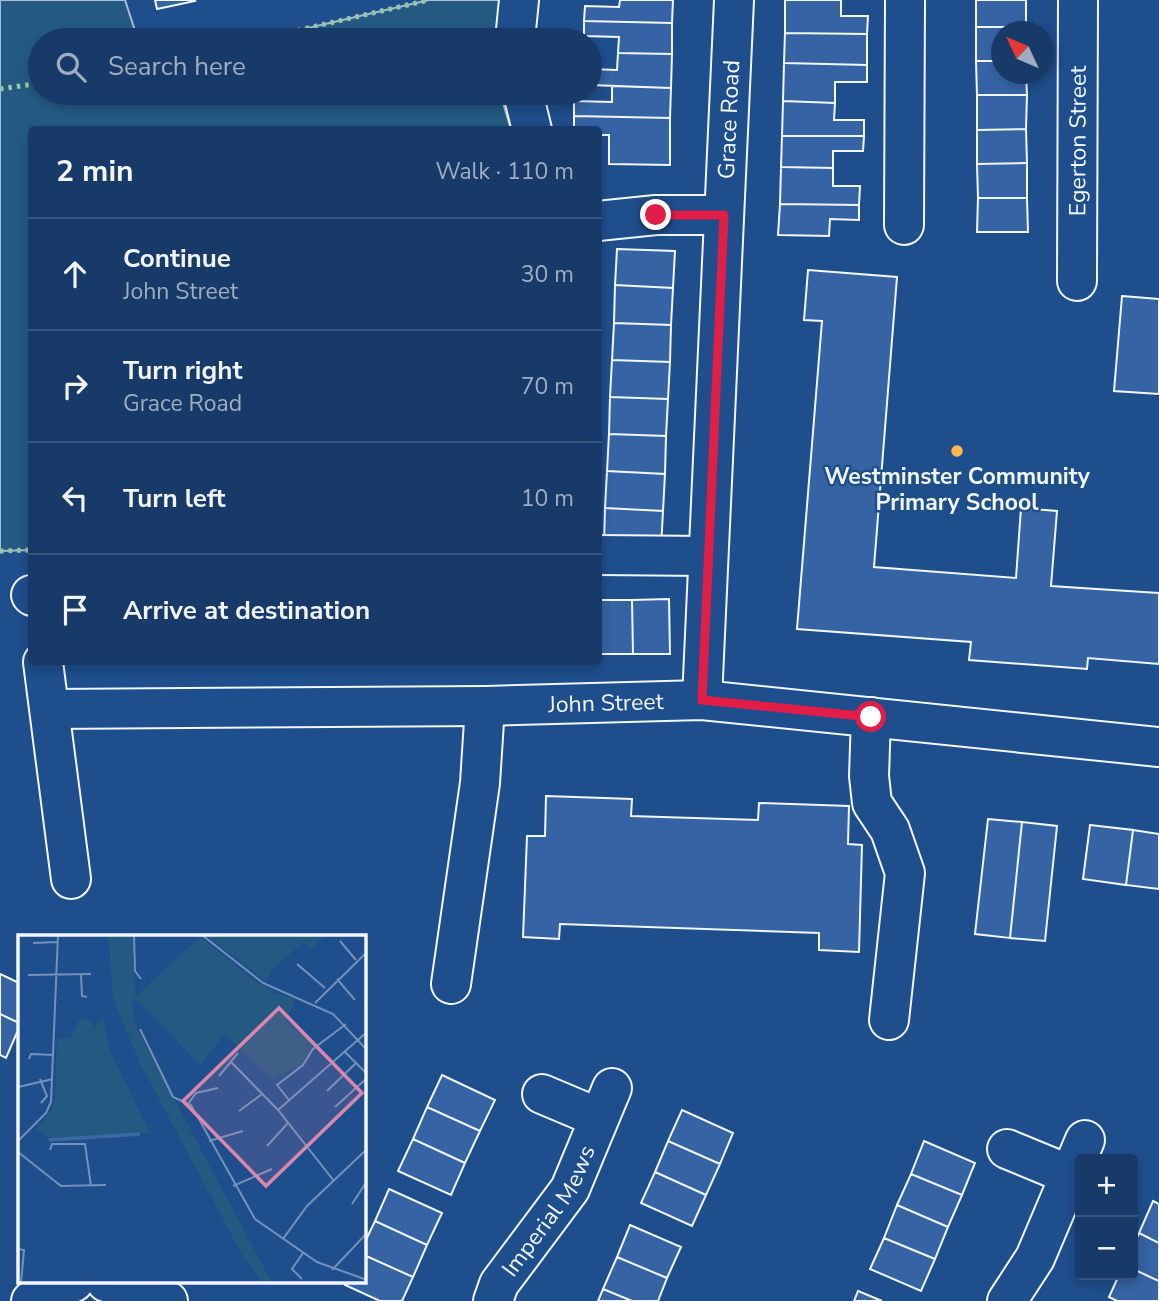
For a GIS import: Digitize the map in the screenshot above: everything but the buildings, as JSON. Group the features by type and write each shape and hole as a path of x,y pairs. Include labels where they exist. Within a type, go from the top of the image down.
{"street":[{"path":"516,28 519,0"},
{"name":"Grace Road","path":"702,700 734,0"},
{"path":"904,225 905,0"},
{"name":"Egerton Street","path":"1077,281 1078,0"},
{"path":"526,105 531,126"},
{"path":"602,221 656,215 724,215"},
{"path":"602,555 708,556"},
{"path":"43,665 71,879"},
{"name":"John Street","path":"50,709 485,706 702,700 1159,747"},
{"path":"451,984 480,783 485,706"},
{"path":"871,717 869,776 872,803 890,830 905,873 889,1020"},
{"name":"Imperial Mews","path":"493,1301 499,1284 569,1189 605,1103 541,1094"},
{"path":"1007,1301 1035,1258 1084,1140"},
{"path":"1007,1149 1070,1175"},
{"path":"113,1284 168,1301"}],"shaded area":[{"path":"0,0 125,0 134,28 28,28 28,105 504,105 510,126 28,126 28,550 0,551"},
{"path":"429,0 506,0 501,28 308,28"}],"hedge":[{"path":"308,28 429,0"},
{"path":"0,89 28,85"},
{"path":"0,551 28,550"}],"place":[{"name":"Westminster Community Primary School","path":"957,451"}],"route":[{"path":"656,215 724,215 702,700 871,717"}]}
